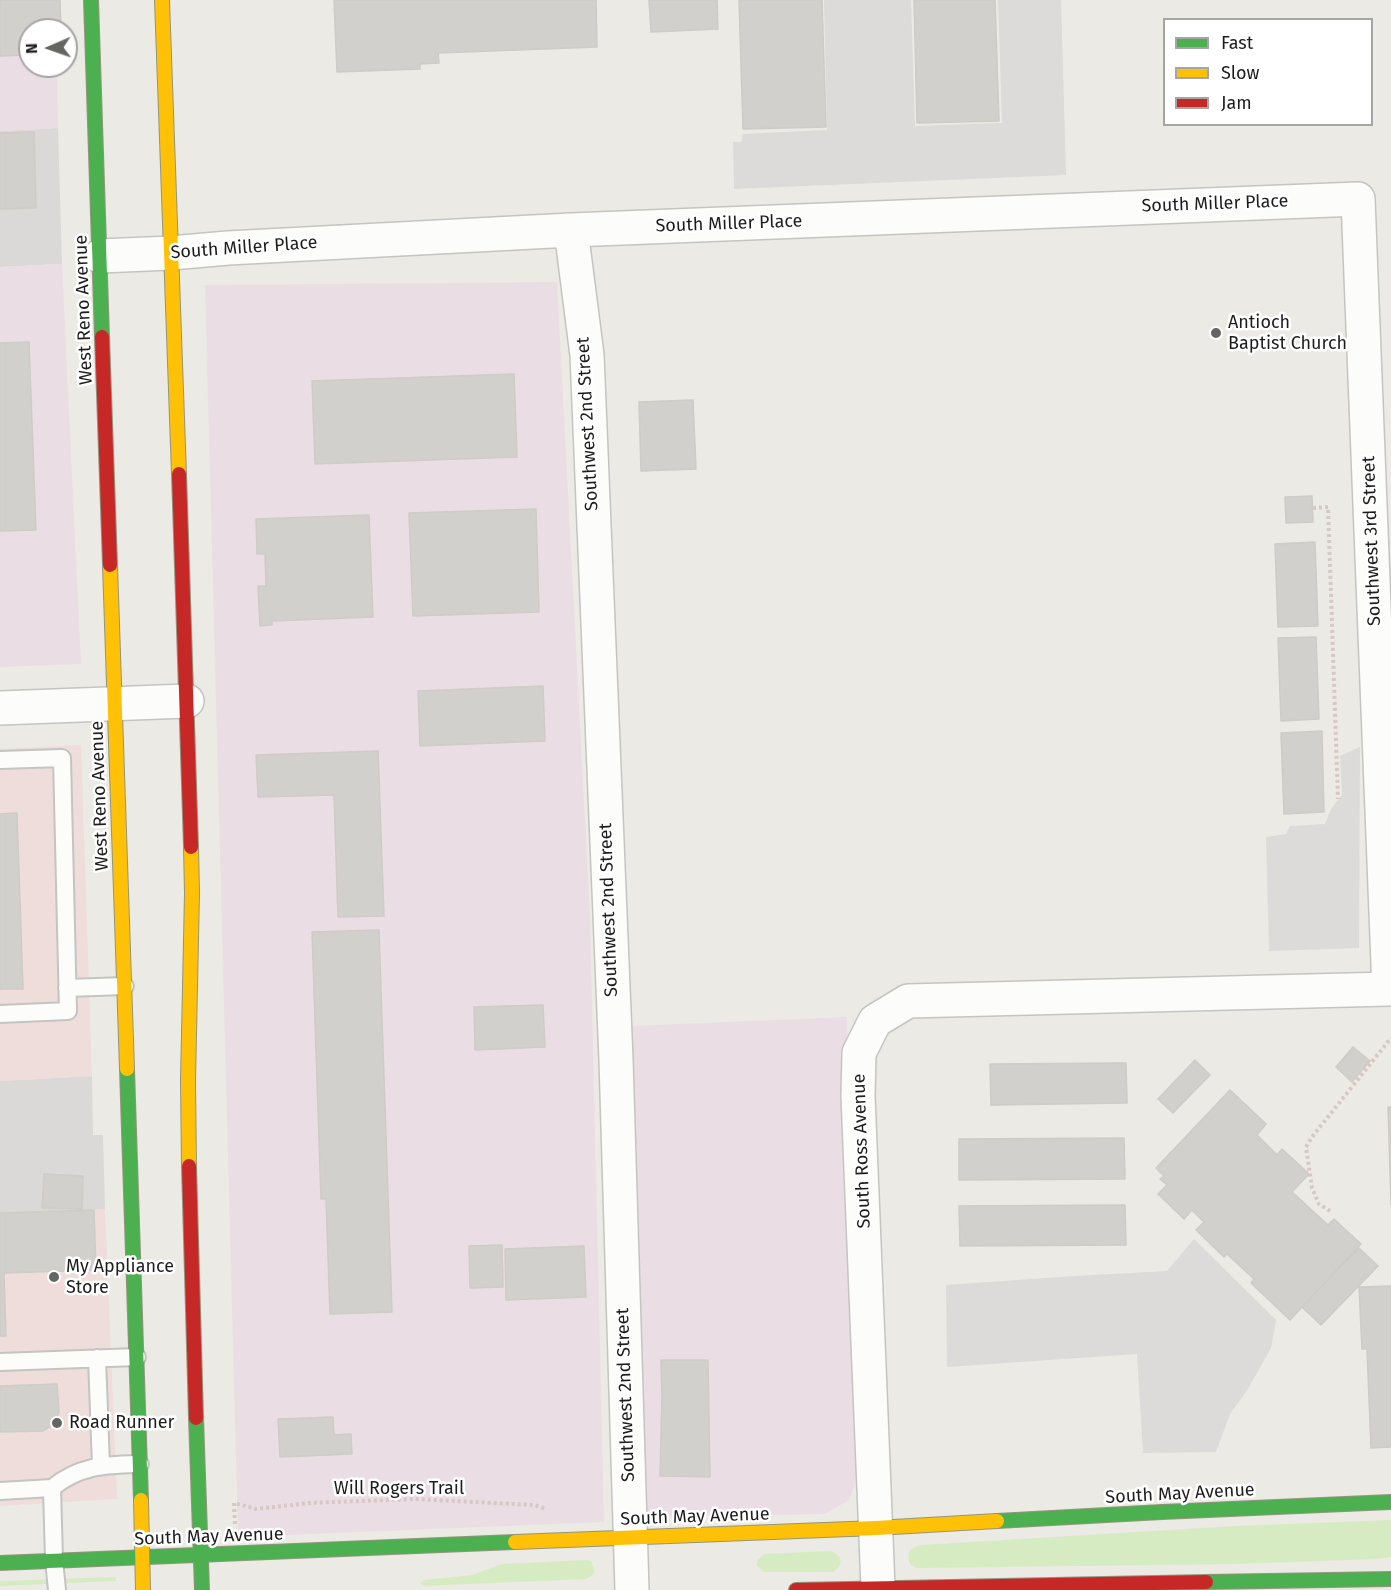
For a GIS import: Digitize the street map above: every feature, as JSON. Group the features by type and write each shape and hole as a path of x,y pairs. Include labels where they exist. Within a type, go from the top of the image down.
{"main road":[{"name":"West Reno Avenue","path":"91,0 143,1590"},
{"path":"162,0 188,701 192,893 188,1081 190,1224 202,1590"},
{"name":"South May Avenue","path":"0,1563 876,1528 1391,1502"},
{"path":"796,1590 1391,1579"}],"street":[{"name":"South Miller Place","path":"100,256 171,254 228,248 571,230 1358,199"},
{"name":"Southwest 3rd Street","path":"1358,199 1390,989"},
{"name":"Southwest 2nd Street","path":"571,230 587,366 616,1060 632,1590"},
{"path":"0,708 188,701"},
{"name":"South Ross Avenue","path":"878,1587 858,1096 860,1053 875,1021 908,1001 1390,989"}],"lane":[{"path":"0,760 62,758 68,1011 0,1014"},
{"path":"67,988 125,986"},
{"path":"0,1362 137,1357"},
{"path":"97,1358 101,1466"},
{"path":"0,1491 52,1488 66,1477 101,1466 140,1464"},
{"path":"52,1488 57,1590"}],"path":[{"path":"1313,508 1328,507 1338,799"},
{"path":"1330,1211 1319,1204 1312,1188 1306,1147 1391,1038"},
{"name":"Will Rogers Trail","path":"234,1503 262,1509 309,1503 415,1499 534,1504 556,1512"}],"shaded area":[{"path":"0,0 18,18 18,78 57,78 58,128 0,131"},
{"path":"824,0 911,0 915,126 1002,123 998,0 1061,0 1066,175 734,189 733,142 741,142 743,134 827,130"},
{"path":"58,128 62,264 0,267 0,131"},
{"path":"62,264 81,664 0,667 0,267"},
{"path":"557,282 590,918 604,1522 238,1537 205,285"},
{"path":"81,745 92,1076 0,1081 0,749"},
{"path":"1360,747 1359,948 1269,951 1266,837 1286,834 1290,826 1325,824 1331,809 1342,795 1340,756"},
{"path":"847,1017 857,1460 855,1484 849,1500 825,1514 646,1517 630,1026"},
{"path":"92,1076 93,1135 103,1135 105,1209 0,1213 0,1081"},
{"path":"105,1209 117,1499 0,1506 0,1213"},
{"path":"1194,1239 1276,1320 1271,1348 1248,1389 1230,1414 1216,1452 1143,1453 1137,1354 947,1367 946,1285 1167,1271"}],"green space":[{"path":"1391,1520 1391,1557 1377,1559 1235,1564 917,1568 910,1564 908,1557 911,1549 922,1545 1234,1526"},
{"path":"830,1551 840,1557 839,1566 833,1572 765,1572 757,1566 757,1561 764,1554"},
{"path":"591,1561 595,1571 586,1579 423,1586 420,1583 424,1580 472,1575 502,1564"},
{"path":"116,1577 116,1581 0,1586 0,1581"}],"building":[{"path":"0,0 60,0 61,18 18,18 18,55 0,56"},
{"path":"334,0 596,0 597,47 438,53 439,63 420,64 420,69 337,72"},
{"path":"649,0 717,0 718,29 651,32"},
{"path":"739,0 822,0 826,127 743,129"},
{"path":"914,0 995,0 999,121 917,123"},
{"path":"34,132 36,208 0,209 0,133"},
{"path":"29,342 36,530 0,531 0,343"},
{"path":"514,374 517,457 315,464 312,381"},
{"path":"693,400 696,469 641,471 639,402"},
{"path":"1312,496 1313,522 1286,523 1285,497"},
{"path":"536,509 539,612 413,616 409,513"},
{"path":"369,515 373,617 272,621 272,625 260,626 258,586 266,586 265,554 257,554 256,519"},
{"path":"1315,542 1318,626 1278,627 1275,544"},
{"path":"1316,637 1319,719 1281,721 1278,638"},
{"path":"543,686 545,741 420,746 418,691"},
{"path":"1322,731 1324,812 1284,814 1281,733"},
{"path":"378,751 384,916 338,917 334,795 258,797 256,755"},
{"path":"17,813 23,989 0,989 0,814"},
{"path":"379,930 392,1312 330,1314 326,1199 321,1199 312,932"},
{"path":"543,1005 545,1047 475,1050 474,1007"},
{"path":"1353,1047 1370,1061 1352,1082 1336,1067"},
{"path":"1195,1060 1210,1075 1173,1113 1158,1099"},
{"path":"1126,1063 1127,1103 991,1105 990,1064"},
{"path":"1230,1090 1266,1124 1257,1135 1277,1155 1282,1149 1309,1174 1292,1192 1328,1225 1334,1219 1361,1244 1290,1320 1251,1283 1254,1279 1227,1254 1224,1257 1196,1230 1204,1222 1192,1210 1184,1219 1158,1194 1167,1185 1160,1179 1164,1176 1156,1168"},
{"path":"1388,1107 1391,1107 1391,1205"},
{"path":"1124,1138 1125,1179 959,1180 959,1139"},
{"path":"44,1174 83,1176 82,1209 42,1208"},
{"path":"1125,1205 1126,1245 960,1246 959,1206"},
{"path":"94,1210 96,1270 4,1273 6,1336 0,1336 0,1213"},
{"path":"502,1245 503,1287 470,1288 469,1246"},
{"path":"584,1246 586,1297 506,1300 505,1249"},
{"path":"1359,1248 1378,1266 1321,1325 1302,1307"},
{"path":"1391,1286 1391,1447 1371,1448 1367,1349 1362,1349 1359,1287"},
{"path":"661,1360 708,1360 710,1477 660,1476"},
{"name":"Road Runner","path":"57,1384 59,1412 54,1424 43,1431 0,1432 0,1386"},
{"path":"333,1417 334,1435 351,1434 352,1454 280,1457 278,1419"}],"traffic: fast":[{"path":"91,0 102,337"},
{"path":"127,1069 141,1500"},
{"path":"196,1418 202,1590"},
{"path":"997,1521 1391,1502"},
{"path":"0,1563 515,1542"},
{"path":"1206,1582 1391,1579"}],"traffic: slow":[{"path":"162,0 179,474"},
{"path":"110,565 127,1069"},
{"path":"189,1166 191,847"},
{"path":"141,1500 143,1590"},
{"path":"515,1542 997,1521"}],"traffic: jam":[{"path":"102,337 110,565"},
{"path":"179,474 191,847"},
{"path":"189,1166 196,1418"},
{"path":"796,1590 1206,1582"}],"place":[{"name":"Antioch Baptist Church","path":"1216,333"},
{"name":"My Appliance Store","path":"54,1277"},
{"name":"Road Runner","path":"57,1423"}]}
